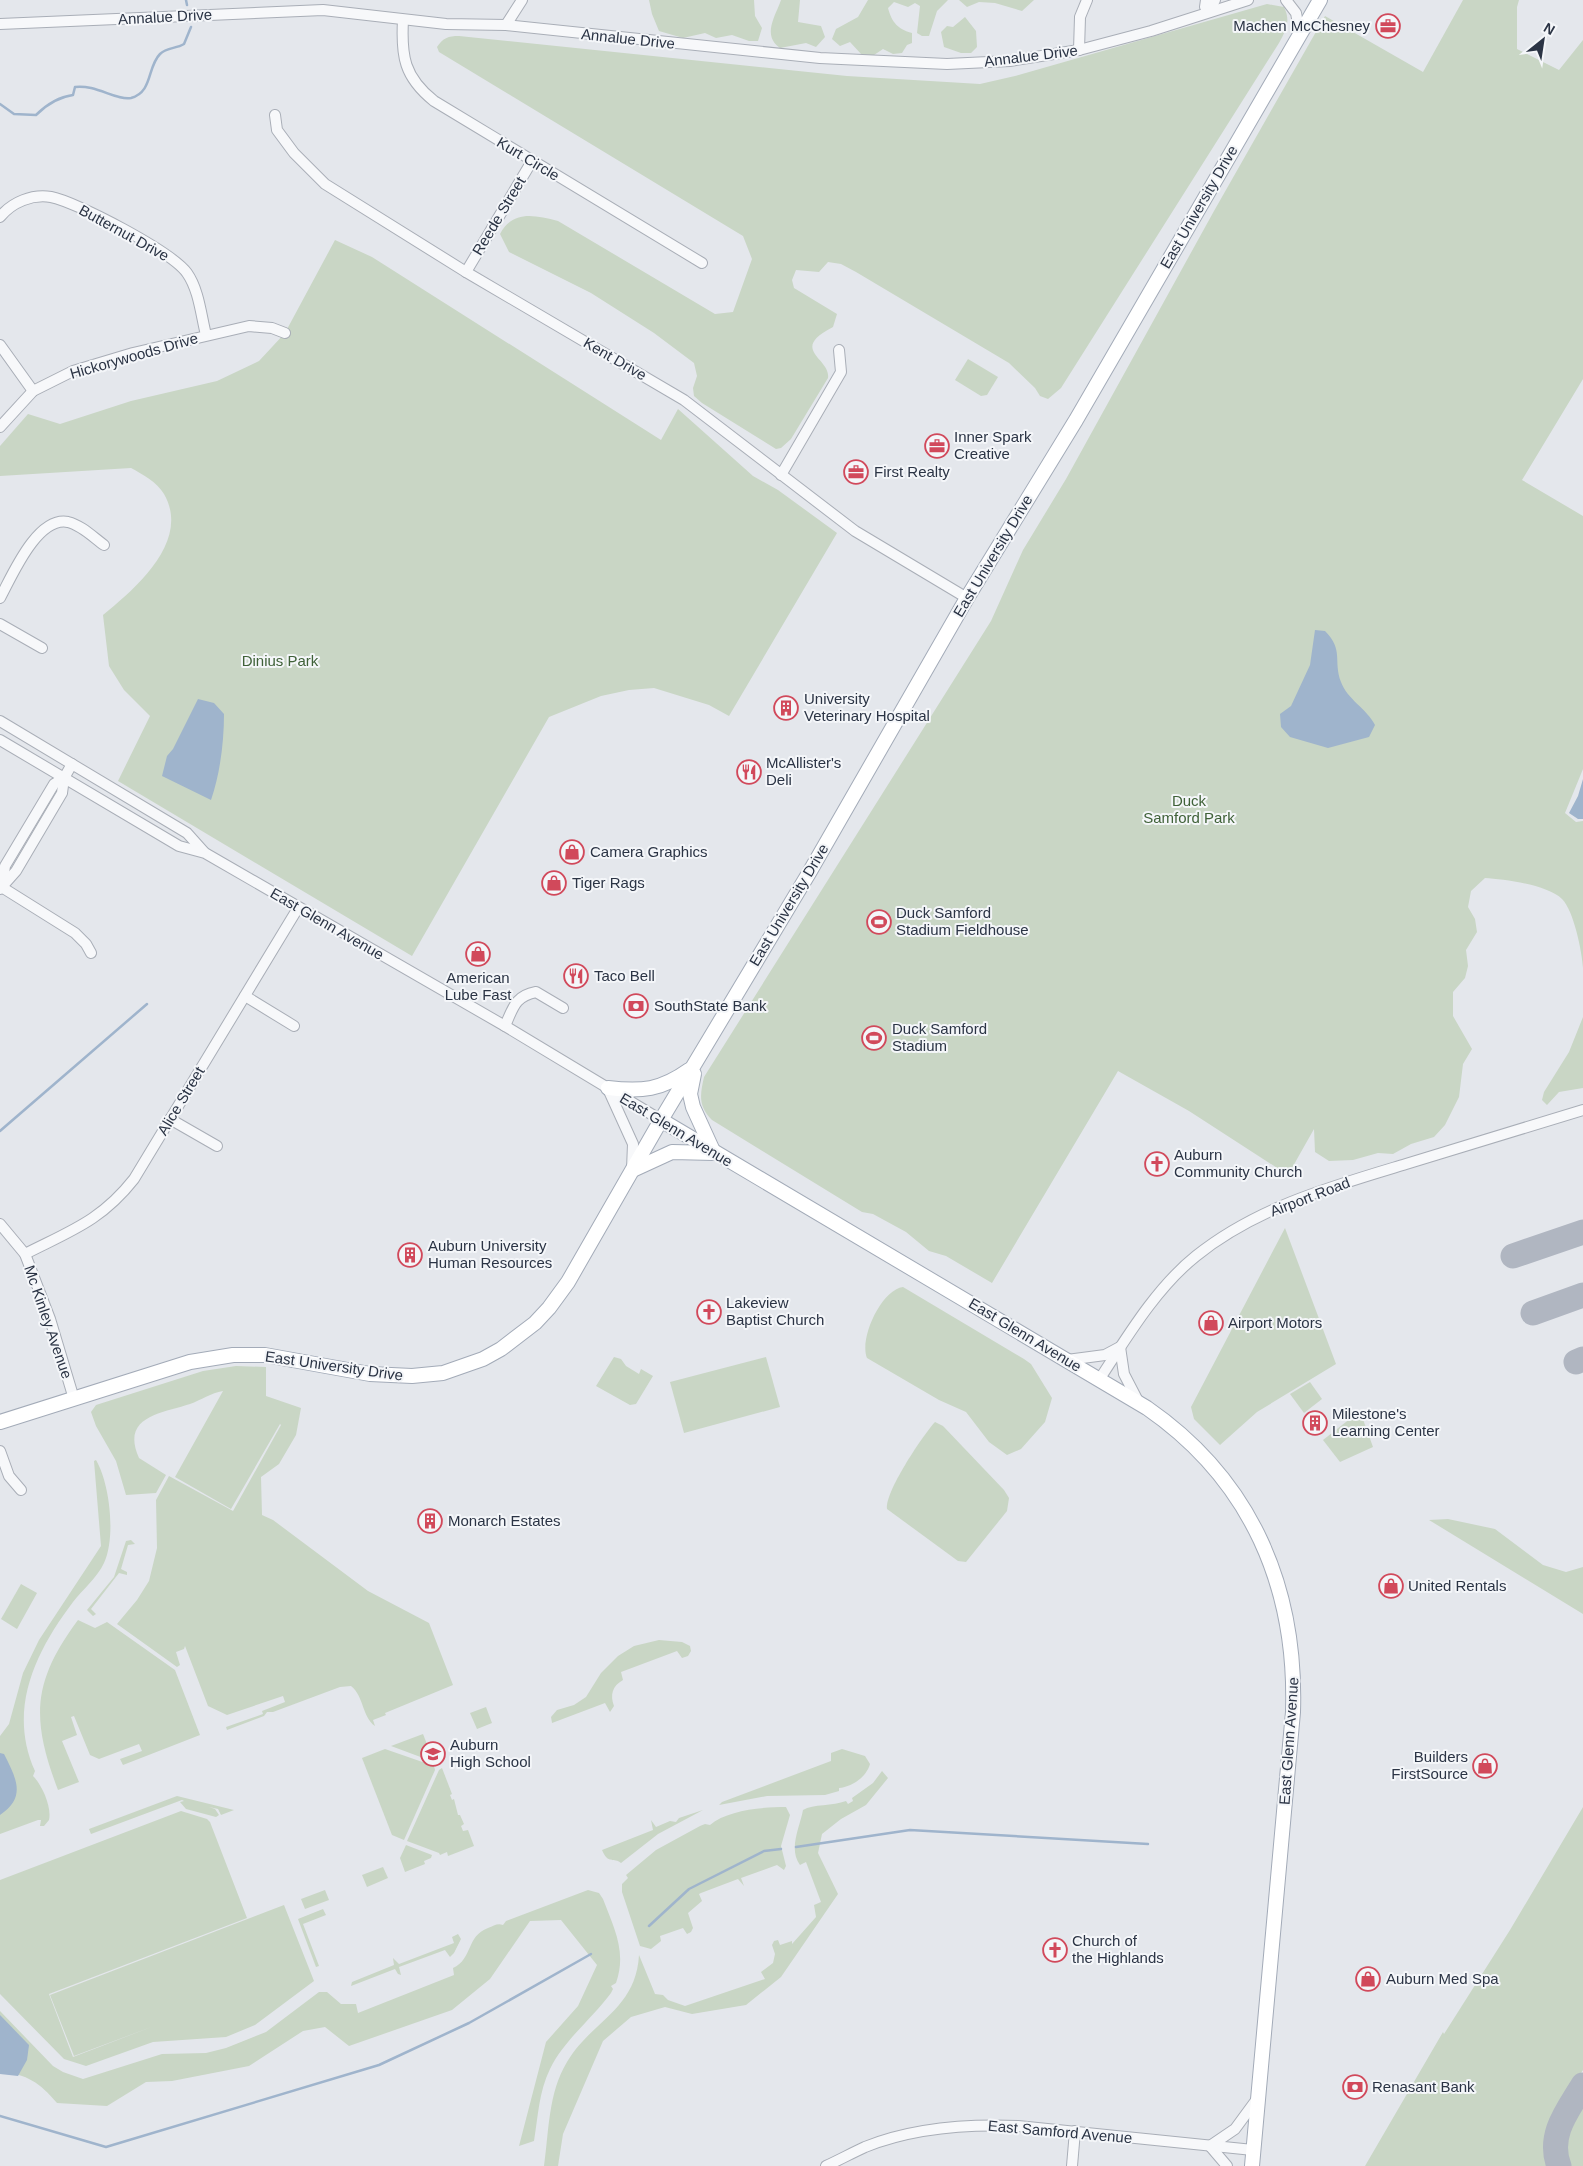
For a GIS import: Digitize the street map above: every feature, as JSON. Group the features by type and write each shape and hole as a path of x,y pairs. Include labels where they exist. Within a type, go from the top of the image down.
{"main road":[{"name":"East University Drive","path":"0,1422 190,1362 233,1355 265,1356 370,1374 412,1376 443,1373 483,1360 522,1334 549,1308 568,1282 661,1120 809,873 967,598 1076,420 1320,0"},
{"path":"608,1088 638,1091 654,1088 673,1081 695,1065"},
{"path":"632,1171 644,1163 672,1152 714,1152 697,1117 690,1094 695,1065"},
{"name":"East Glenn Avenue","path":"661,1120 1164,1420 1188,1440 1230,1488 1263,1544 1275,1574 1287,1615 1293,1657 1294,1712 1252,2166"}],"street":[{"path":"506,25 522,0"},
{"path":"1079,50 1080,17 1087,0"},
{"path":"1206,0 1205,7 1209,12 1215,0"},
{"name":"Annalue Drive","path":"0,24 323,5 403,20 479,26 506,25 883,63 947,64 1010,61 1079,50 1151,31 1248,0"},
{"path":"1286,0 1296,13 1300,34"},
{"name":"Kurt Circle","path":"403,20 405,61 413,81 421,91 434,101 532,161 702,263"},
{"name":"Kent Drive","path":"275,115 277,130 308,170 324,184 466,272 684,400 855,531 967,598"},
{"name":"Reede Street","path":"466,272 532,161"},
{"name":"Butternut Drive","path":"0,217 20,200 50,197 70,203 155,248 181,266 188,274 196,292 206,335"},
{"name":"Hickorywoods Drive","path":"0,427 33,391 73,371 206,335 249,326 272,328 285,333"},
{"path":"0,345 33,391"},
{"path":"781,475 841,372 839,350"},
{"path":"0,598 29,546 45,528 56,522 68,522 79,527 104,545"},
{"path":"0,624 42,648"},
{"name":"East Glenn Avenue","path":"0,721 186,833 205,853"},
{"name":"East Glenn Avenue","path":"0,740 179,846 205,853 505,1026 661,1120"},
{"path":"72,764 64,778 54,784 5,866 1,887 75,933 86,944 91,953"},
{"name":"Alice Street","path":"25,1254 88,1222 119,1198 134,1179 298,908"},
{"path":"505,1026 516,1004 524,995 536,992 563,1008"},
{"path":"245,996 294,1026"},
{"path":"608,1088 633,1144 632,1171"},
{"name":"Airport Road","path":"1099,1380 1120,1348 1172,1279 1196,1256 1230,1231 1258,1216 1328,1188 1583,1110"},
{"path":"170,1119 217,1146"},
{"name":"Mc Kinley Avenue","path":"0,1224 25,1254 50,1319 74,1399"},
{"path":"1066,1360 1105,1355 1120,1348 1124,1374 1140,1404"},
{"path":"0,1451 8,1476 21,1490"},
{"path":"1227,2166 1210,2146 1235,2129 1259,2096"},
{"name":"East Samford Avenue","path":"826,2166 873,2145 908,2135 985,2124 1075,2131 1253,2150"},
{"path":"1072,2166 1075,2131"}],"green space":[{"path":"649,0 754,0 755,16 762,28 758,41 749,41 732,35 716,38 705,33 683,38 659,31"},
{"path":"781,0 800,0 798,22 821,26 825,37 816,47 806,43 780,48 775,43 771,32 773,19"},
{"path":"868,0 948,0 937,11 929,36 922,36 917,33 920,6 915,3 908,7 894,2 888,8 891,18 903,30 912,33 912,43 907,45 902,53 893,54 883,49 874,55 862,55 850,42 840,46 832,39 836,29 858,17"},
{"path":"959,0 1034,0 1022,11 995,3 979,2 967,7"},
{"name":"Duck Samford Park","path":"1463,0 1519,0 1517,7 1517,49 1559,70 1583,40 1583,379 1522,480 1583,516 1583,769 1565,813 1576,822 1583,821 1583,968 1574,922 1562,899 1555,894 1536,886 1485,878 1471,891 1468,907 1475,919 1477,932 1466,950 1468,966 1465,978 1453,992 1453,1016 1472,1049 1463,1064 1459,1097 1445,1125 1434,1137 1411,1144 1393,1154 1378,1153 1353,1160 1329,1161 1315,1152 1314,1129 1288,1175 1189,1111 1118,1071 992,1283 946,1256 929,1251 906,1232 873,1214 862,1212 712,1120 704,1110 701,1100 704,1077 991,621 1023,550 1066,479 1214,211 1325,16 1423,72"},
{"path":"1267,4 1284,7 1287,25 1284,34 1061,388 1048,399 1040,396 1035,388 1009,363 856,272 841,264 828,262 819,272 796,270 792,280 794,288 837,314 833,327 820,335 812,348 824,365 828,378 791,439 781,448 776,449 702,403 694,396 693,388 697,376 694,363 654,333 591,293 509,252 500,234 511,221 525,216 558,221 715,314 733,312 752,259 743,236 439,52 437,47 446,38 459,36 847,76 980,84 1015,76"},
{"path":"965,17 976,31 977,47 971,53 961,53 944,47 941,32 947,26 953,27"},
{"name":"Dinius Park","path":"335,240 372,257 661,440 678,409 753,476 778,490 837,533 729,716 709,705 654,688 629,690 601,696 549,717 412,956 118,781 150,716 124,690 109,666 103,615 144,577 156,562 165,546 170,529 170,512 161,490 149,479 131,468 0,476 0,446 28,414 60,424 131,401 217,381 259,361 285,333"},
{"path":"968,359 998,377 987,395 981,396 955,380"},
{"path":"1583,1017 1583,1088 1559,1092 1547,1105 1542,1100 1544,1092 1569,1052"},
{"path":"1285,1228 1336,1364 1257,1412 1220,1445 1194,1419 1191,1407"},
{"path":"903,1287 1031,1364 1052,1398 1045,1422 1021,1449 1007,1455 989,1442 966,1412 939,1400 867,1358 865,1350 866,1339 874,1316 887,1297 895,1290"},
{"path":"614,1357 621,1359 626,1366 639,1374 641,1369 653,1376 636,1404 630,1405 596,1386"},
{"path":"766,1357 780,1407 684,1433 670,1382"},
{"path":"236,1366 266,1367 266,1396 301,1408 296,1435 279,1464 261,1477 262,1515 273,1520 368,1591 429,1623 453,1685 385,1713 386,1715 373,1720 375,1726 351,1686 340,1687 273,1712 267,1712 264,1716 227,1730 226,1727 263,1714 262,1711 285,1702 283,1696 227,1715 208,1706 185,1646 184,1649 176,1652 180,1665 177,1667 117,1624 137,1600 149,1581 157,1548 156,1500 169,1476 233,1511 281,1425 231,1509 175,1477 223,1391 157,1414 140,1425 135,1433 135,1444 139,1458 166,1475 156,1493 126,1495 116,1461 96,1426 91,1412 96,1405 203,1371"},
{"path":"1310,1382 1322,1399 1304,1413 1290,1394"},
{"path":"1360,1411 1373,1447 1340,1462 1323,1440"},
{"path":"935,1422 943,1426 1004,1490 1009,1498 1007,1511 966,1562 958,1561 887,1509 888,1501 898,1478 914,1451"},
{"path":"96,1460 105,1483 110,1511 108,1552 98,1574 73,1602 48,1640 37,1661 25,1703 24,1725 27,1748 35,1771 33,1776 43,1790 48,1803 49,1820 44,1826 40,1826 41,1820 38,1820 0,1834 0,1736 9,1724 23,1673 39,1640 101,1546 94,1461"},
{"path":"1448,1519 1495,1529 1543,1565 1566,1572 1583,1567 1583,1614 1429,1520"},
{"path":"131,1540 135,1544 128,1545 121,1569 127,1572 127,1575 119,1573 91,1609 96,1614 93,1616 87,1610 114,1577 126,1541"},
{"path":"21,1584 37,1593 17,1629 1,1619"},
{"path":"78,1620 95,1628 107,1622 175,1670 200,1735 123,1765 120,1759 142,1751 139,1744 99,1759 90,1755 74,1716 71,1717 77,1735 62,1741 79,1782 58,1790 43,1742 40,1721 41,1702 44,1682 52,1663"},
{"path":"659,1640 682,1642 690,1646 691,1651 688,1656 682,1658 677,1651 621,1672 623,1680 614,1688 612,1698 614,1706 610,1712 605,1703 552,1723 551,1717 557,1710 574,1705 586,1697 601,1673 618,1656 634,1646"},
{"path":"486,1707 492,1723 477,1729 470,1713"},
{"path":"423,1734 434,1762 391,1746"},
{"path":"385,1749 434,1766 435,1770 404,1840 392,1835 362,1758"},
{"path":"842,1749 865,1756 870,1764 862,1777 853,1784 839,1788 839,1791 825,1795 767,1796 719,1805 722,1802 831,1761 831,1753"},
{"path":"442,1768 452,1794 450,1795 452,1800 454,1799 458,1815 460,1815 464,1824 461,1826 463,1831 468,1830 474,1846 448,1856 447,1852 440,1855 407,1841 439,1770"},
{"path":"882,1771 888,1778 866,1805 841,1819 822,1834 818,1853 838,1894 781,1977 746,2005 692,2014 665,2007 631,2017 603,2041 563,2134 558,2166 544,2166 550,2113 561,2074 577,2048 611,2014 630,1989 636,1974 639,1955 655,1994 663,1995 668,2000 685,2006 765,1979 761,1972 773,1963 775,1954 772,1945 774,1941 778,1940 780,1945 792,1941 792,1944 816,1917 814,1905 821,1902 806,1862 800,1865 795,1852 796,1838 803,1810 846,1801 848,1804 853,1801 852,1798 873,1783"},
{"path":"177,1796 234,1810 221,1815 218,1809 209,1807 215,1809 219,1815 216,1817 186,1809 180,1802 184,1801 182,1800 91,1834 89,1829"},
{"path":"786,1807 790,1815 781,1846 786,1866 784,1870 777,1865 741,1878 744,1886 738,1879 699,1894 702,1901 688,1913 693,1928 691,1932 687,1934 683,1928 660,1936 661,1941 651,1949 640,1946 622,1892 622,1884 628,1878 626,1875 656,1850 700,1826 710,1825 726,1816 745,1810"},
{"path":"1583,1807 1583,2070 1558,2112 1549,2133 1547,2145 1552,2166 1365,2166 1443,2032 1444,2034 1510,1930"},
{"path":"703,1810 658,1834 621,1863 604,1855 602,1850 653,1830 651,1820 656,1827 670,1821 676,1822 679,1818"},
{"path":"181,1811 207,1819 210,1822 247,1918 49,1994 73,2057 154,2026 74,2056 50,1995 284,1905 314,1981 255,2025 226,2037 153,2042 86,2066 64,2059 0,1994 0,1880"},
{"path":"406,1845 432,1855 431,1858 424,1861 425,1864 405,1872 400,1858"},
{"path":"383,1867 388,1878 367,1887 362,1875"},
{"path":"325,1890 329,1900 305,1909 301,1899"},
{"path":"588,1890 599,1893 615,1930 620,1950 619,1972 616,1983 611,1986 613,1989 611,1993 570,2039 556,2058 543,2086 534,2141 519,2146 546,2042 578,2006 597,1965 561,1920 530,1921 490,1979 452,2010 349,2046 325,2027 303,2031 249,2066 172,2081 146,2082 107,2106 57,2103 44,2090 26,2077 0,2071 0,2011 53,2066 63,2072 83,2079 162,2054 206,2053 226,2048 266,2032 319,1992 327,1992 341,2004 356,2004 358,2013 454,1975 453,1968 464,1959 476,1936 488,1928 499,1924 503,1925 506,1921"},
{"path":"323,1909 326,1915 303,1924 319,1966 316,1967 298,1919"},
{"path":"458,1934 461,1939 450,1957 445,1950 399,1967 401,1975 395,1969 351,1986 352,1982 394,1965 393,1958 399,1964 454,1943 452,1937"},
{"path":"1583,2099 1583,2166 1569,2166 1564,2148 1564,2139 1569,2123"}],"water":[{"path":"1315,630 1325,631 1331,638 1336,650 1339,675 1344,688 1375,725 1369,737 1328,748 1290,737 1281,727 1280,714 1291,706 1310,665"},
{"path":"198,699 214,703 224,714 221,758 211,800 162,776 167,756 173,749"},
{"path":"1583,779 1583,819 1578,819 1569,813 1578,796"},
{"path":"0,1753 4,1754 17,1787 14,1801 0,1815"},
{"path":"0,2015 29,2045 27,2060 18,2076 0,2074"}],"waterway":[{"path":"186,0 187,5"},
{"path":"0,104 14,114 36,115 62,97 73,95 75,87 90,88 119,97 131,98 143,90 160,54 184,44 191,27"},
{"path":"0,1131 147,1004"},
{"path":"796,1847 910,1830 1148,1844"},
{"path":"649,1926 689,1889 764,1851 781,1849"},
{"path":"0,2116 106,2147 379,2065 469,2023 591,1954"}],"taxiway":[{"path":"1513,1256 1583,1232"},
{"path":"1533,1313 1583,1295"},
{"path":"1576,1362 1583,1359"},
{"path":"1559,2166 1556,2155 1557,2133 1566,2113 1583,2085"}],"place":[{"name":"Machen McChesney","path":"1388,26"},
{"name":"Inner Spark Creative","path":"937,446"},
{"name":"First Realty","path":"856,472"},
{"name":"University Veterinary Hospital","path":"786,708"},
{"name":"McAllister's Deli","path":"749,772"},
{"name":"Camera Graphics","path":"572,852"},
{"name":"Tiger Rags","path":"554,883"},
{"name":"Duck Samford Stadium Fieldhouse","path":"879,922"},
{"name":"American Lube Fast","path":"478,954"},
{"name":"Taco Bell","path":"576,976"},
{"name":"SouthState Bank","path":"636,1006"},
{"name":"Duck Samford Stadium","path":"874,1038"},
{"name":"Auburn Community Church","path":"1157,1164"},
{"name":"Auburn University Human Resources","path":"410,1255"},
{"name":"Lakeview Baptist Church","path":"709,1312"},
{"name":"Airport Motors","path":"1211,1323"},
{"name":"Milestone's Learning Center","path":"1315,1423"},
{"name":"Monarch Estates","path":"430,1521"},
{"name":"United Rentals","path":"1391,1586"},
{"name":"Auburn High School","path":"433,1754"},
{"name":"Builders FirstSource","path":"1485,1766"},
{"name":"Church of the Highlands","path":"1055,1950"},
{"name":"Auburn Med Spa","path":"1368,1979"},
{"name":"Renasant Bank","path":"1355,2087"}]}
